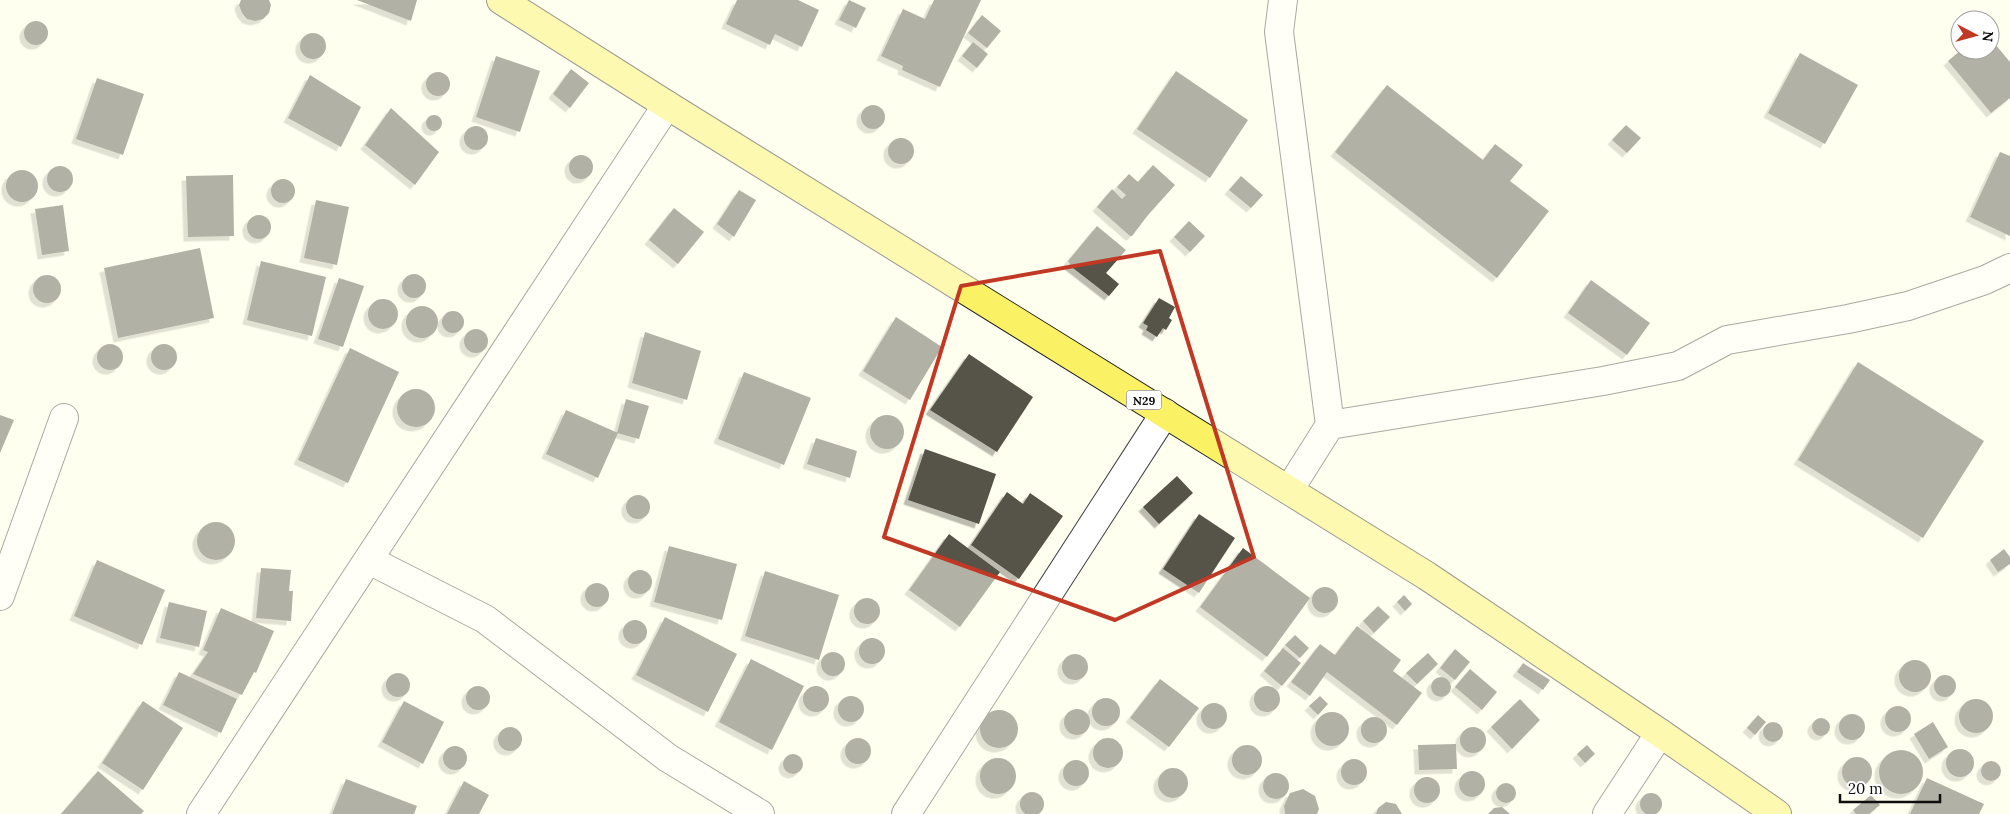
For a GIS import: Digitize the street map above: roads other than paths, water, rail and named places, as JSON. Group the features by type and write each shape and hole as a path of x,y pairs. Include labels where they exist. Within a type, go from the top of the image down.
{"main road":[{"name":"N29","path":"501,0 1427,576 1660,732 1777,814"}],"street":[{"path":"1283,0 1279,32 1330,425 1289,490"},
{"path":"201,814 667,105"},
{"path":"1330,425 1603,381 1678,366 1727,340 1848,319 1908,306 1986,280 2010,268"},
{"path":"906,814 1165,413"},
{"path":"0,596 64,418"},
{"path":"369,560 485,619 668,758 760,814"},
{"path":"1607,814 1660,732"}]}
